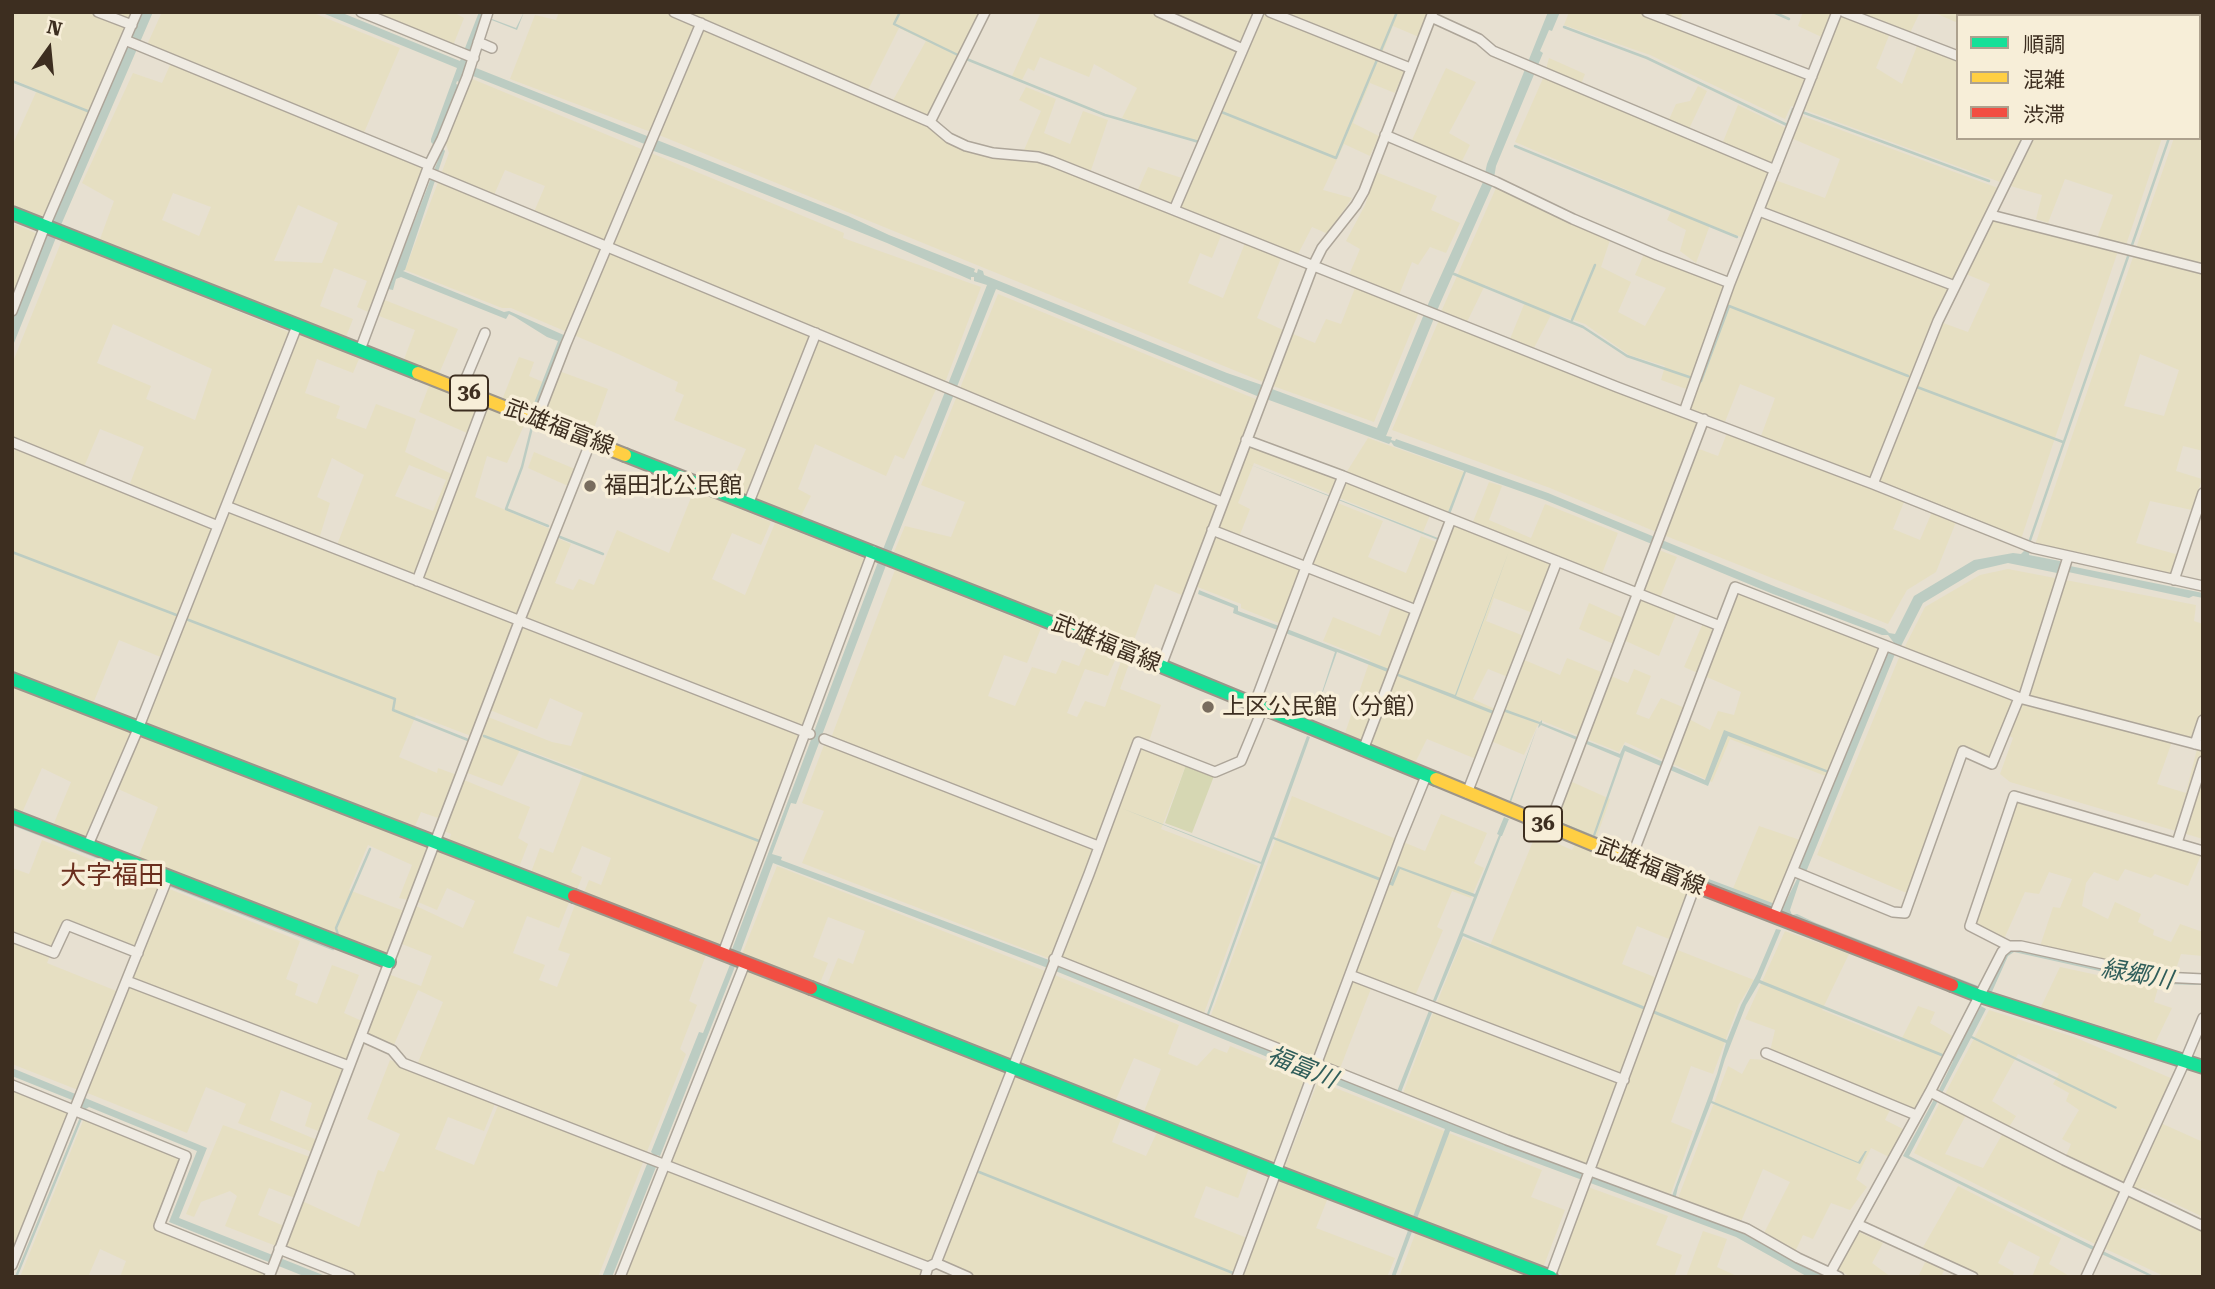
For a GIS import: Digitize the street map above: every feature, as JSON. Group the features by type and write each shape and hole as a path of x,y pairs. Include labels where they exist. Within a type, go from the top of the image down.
{"main road":[{"name":"武雄福富線","path":"12,213 876,552 1467,793 1632,855 1695,886 1776,911 1983,991 2203,1067"},
{"path":"12,679 1550,1277"},
{"path":"12,816 88,845 166,881 389,962"}],"street":[{"path":"98,12 132,25"},
{"path":"12,311 137,12"},
{"path":"361,12 473,60"},
{"path":"674,12 930,122 949,138 965,146 1051,161 2029,547 2067,560 2203,586"},
{"path":"930,122 985,12"},
{"path":"1159,12 1244,49"},
{"path":"1174,210 1259,12"},
{"path":"1270,12 1410,68"},
{"path":"1647,12 1812,76"},
{"path":"1684,412 1730,283 1837,12"},
{"path":"1844,12 1956,55"},
{"path":"1161,666 1313,266 1322,248 1364,191 1432,15 1479,39 1493,51 1775,170"},
{"path":"360,350 431,172 487,16"},
{"path":"537,419 701,23"},
{"path":"127,40 431,172 1222,502"},
{"path":"478,42 492,48"},
{"path":"1385,135 1496,182 1585,224 1730,283"},
{"path":"1873,484 1938,321 2027,140"},
{"path":"1759,211 1955,286"},
{"path":"1991,215 2203,269"},
{"path":"88,845 138,729 297,326"},
{"path":"461,390 485,333"},
{"path":"749,502 817,333"},
{"path":"417,581 485,400"},
{"path":"1550,822 1704,419"},
{"path":"1246,440 1343,475 1720,626"},
{"path":"274,1263 591,441"},
{"path":"12,442 218,526"},
{"path":"925,1277 1012,1066 1138,742 1215,772 1241,761 1282,630 1343,475"},
{"path":"2174,580 2203,493"},
{"path":"226,506 808,733"},
{"path":"1363,750 1448,518"},
{"path":"1212,530 1413,609"},
{"path":"620,1277 657,1161 734,958 808,733 876,552"},
{"path":"1797,873 1893,912 1905,913 1963,751 1992,764 2021,698 2067,560"},
{"path":"1467,793 1557,561"},
{"path":"1632,855 1735,587 2021,698 2199,745 2203,720"},
{"path":"1776,911 1797,873 1890,648"},
{"path":"824,740 1098,846"},
{"path":"2179,838 2203,761"},
{"path":"1237,1277 1426,776"},
{"path":"2203,850 2179,838 2014,796 1970,926 2009,946 2021,946 2162,977 2203,979"},
{"path":"12,1265 79,1111 81,1093 166,881"},
{"path":"1550,1277 1695,886"},
{"path":"12,937 54,953 67,925 138,953"},
{"path":"1054,959 1588,1176 1672,1202 1747,1230 1831,1276 1916,1115 1935,1095 1948,1057 2002,952 2009,946"},
{"path":"1350,975 1624,1080"},
{"path":"127,981 349,1066"},
{"path":"2086,1277 2203,1018"},
{"path":"360,1037 393,1050 402,1063 968,1277"},
{"path":"1766,1054 1916,1115"},
{"path":"12,1085 186,1156 159,1226 274,1263 350,1277"},
{"path":"1935,1095 2203,1226"},
{"path":"1857,1224 1973,1277"}],"shaded area":[{"path":"12,12 132,12 44,218 12,206 12,146 37,90 12,79"},
{"path":"162,12 311,12 400,48 363,135 424,168 368,312 357,307 367,281 334,268 320,306 353,319 346,337 100,239 114,201 82,183 133,73 162,83 174,56 146,47","holes":["173,193 211,207 199,236 162,220","298,205 338,223 322,263 274,261"]},
{"path":"352,12 453,12 464,18 450,53"},
{"path":"559,12 979,12 929,118 892,102 926,41 899,28 865,96 924,121 943,140 962,149 990,158 1044,163 1222,233 1212,258 1200,253 1188,283 1223,298 1245,243 1281,258 1257,318 1283,330 1263,382 659,135 510,79 535,15 556,20"},
{"path":"1041,12 1153,12 1245,53 1262,12 1429,12 1419,37 1393,26 1380,59 1405,69 1395,93 1370,83 1353,123 1379,136 1370,156 1344,144 1323,190 1352,198 1328,234 1312,227 1297,256 1177,209 1205,143 1122,118 1137,88 1094,64 1089,77 1040,57 1034,71 1028,68 1022,80 1012,76"},
{"path":"1165,12 1255,12 1242,46"},
{"path":"1569,12 1637,12 1648,17 1651,12 1683,12 1677,28 1812,81 1828,40 1798,26 1803,12 1835,12 1890,33 1876,68 1902,84 1917,46 1956,59 1956,140 2023,140 2000,182 1797,107 1791,106 1785,119 1650,55 1564,25"},
{"path":"1852,12 1920,12 1910,33"},
{"path":"1933,12 2066,12 1956,14 1956,22"},
{"path":"2203,56 2203,265 2136,248 2173,140 2201,140"},
{"path":"1549,58 1585,74 1579,89 1666,126 1676,104 1690,101 1698,86 1707,91 1686,135 1720,149 1738,105 1788,129 1746,239 1710,225 1696,263 1680,251 1686,230 1667,220 1672,209 1515,142 1544,76"},
{"path":"1446,68 1476,82 1449,133 1470,145 1461,163 1411,142"},
{"path":"470,78 844,233 843,238 981,287 946,380 937,387 904,459 895,455 886,476 815,444 798,489 811,496 801,516 728,490 746,449 674,420 684,395 675,391 678,382 511,308 502,308 405,270 449,153 446,144","holes":["505,170 545,186 534,212 494,195"]},
{"path":"1026,87 1056,99 1044,133 1070,144 1083,111 1108,120 1090,173 1042,153 1024,150 1041,111 1019,100"},
{"path":"1800,115 1998,188 1935,320 1968,332 1990,284 1966,274 1993,219 2118,251 2021,539 1761,436 1775,398 1740,384 1725,422 1688,408 1775,180 1825,198 1840,159 1791,138"},
{"path":"2030,140 2161,140 2126,245 2097,238 2113,195 2065,179 2048,223 2036,219 2042,195 2007,185"},
{"path":"1148,167 1185,179 1172,206 1137,192"},
{"path":"1376,172 1437,196 1431,210 1460,223 1446,253 1430,247 1418,265 1412,262 1399,295 1349,275 1360,249 1346,241 1365,205"},
{"path":"1496,188 1610,240 1601,267 1631,282 1618,312 1645,326 1666,288 1635,275 1644,254 1727,285 1689,390 1661,380 1665,366 1629,355 1585,324 1552,313 1534,348 1510,339 1525,302 1485,285 1467,322 1441,312"},
{"path":"12,223 38,234 15,294 12,293"},
{"path":"62,240 291,333 216,522 129,486 144,447 130,441 100,429 84,467 12,439 12,364","holes":["113,324 212,369 195,420 146,399 151,386 97,363"]},
{"path":"2133,257 2203,274 2203,451 2183,446 2176,471 2202,479 2192,510 2150,501 2136,543 2179,555 2172,574 2035,545","holes":["2140,354 2179,370 2164,416 2124,406"]},
{"path":"1355,288 1419,312 1374,422 1273,386 1293,334 1315,343 1326,319 1341,324"},
{"path":"998,294 1258,400 1184,596 1155,584 1131,648 894,552 905,526 951,537 965,502 921,485"},
{"path":"382,299 458,329 438,376 403,362 415,330 374,314"},
{"path":"1439,320 1699,422 1691,446 1718,456 1727,433 1904,502 1893,529 1920,540 1932,512 1956,522 1936,572 1907,590 1888,624 1550,488 1392,430"},
{"path":"300,334 359,359 353,373 317,359 305,393 340,406 336,418 366,429 376,404 416,419 405,452 458,477 474,436 419,412 430,383 526,421 507,463 487,456 475,497 550,529 516,617 337,545 364,475 332,458 317,497 330,503 319,539 231,504","holes":["409,465 446,480 433,511 395,496"]},
{"path":"519,357 534,362 529,376 552,386 559,371 608,389 593,431 587,433 502,400"},
{"path":"1252,438 1346,473 1368,438 1464,472 1448,513 1433,508 1423,532 1254,463 1238,503 1250,509 1239,537 1305,564 1281,624 1241,608 1241,604 1195,586"},
{"path":"16,447 216,527 163,658 119,640 90,711 135,730 88,840 52,828 71,782 42,768 21,815 12,811 12,457"},
{"path":"534,452 575,469 568,486 528,468"},
{"path":"1489,482 1502,486 1489,520 1531,538 1545,504 1618,533 1599,581 1558,564 1538,615 1494,598 1486,621 1529,638 1522,659 1560,675 1567,658 1628,683 1634,669 1651,676 1636,714 1649,719 1661,698 1685,708 1683,716 1710,730 1718,711 1734,715 1741,692 1684,667 1703,623 1721,630 1736,592 1880,648 1828,777 1730,739 1712,782 1625,742 1619,752 1540,720 1524,755 1491,741 1513,679 1488,669 1473,699 1495,709 1476,759 1427,739 1414,765 1344,736 1370,660 1323,641 1333,617 1380,636 1394,599 1305,564 1330,500 1383,521 1368,557 1406,573 1421,536 1444,545 1454,522 1470,529"},
{"path":"694,490 771,522 761,545 732,533 712,579 745,595 775,523 866,559 721,948 583,895 589,880 601,885 611,858 582,846 571,872 582,877 576,892 530,875 540,848 553,853 584,771 521,748 502,786 465,772 488,717 552,742 571,746 583,713 550,698 537,729 490,710 557,538 571,544 555,583 573,590 579,579 594,585 617,530 669,553"},
{"path":"229,510 515,623 471,736 416,715 399,757 437,773 438,768 457,775 441,819 421,812 410,838 430,847 408,900 399,898 412,865 368,845 349,890 404,911 387,956 138,858 158,807 116,788"},
{"path":"1659,550 1677,557 1657,605 1676,614 1659,656 1619,638 1616,645 1579,629 1589,603 1630,621"},
{"path":"2008,569 2196,605 2194,621 2203,624 2203,716 2193,740 2174,736 2157,784 2186,793 2197,749 2203,750 2203,839 2010,782 2000,774 2013,738 2003,732 1991,759 1963,747 1909,894 1817,855 1898,660 1925,607 1980,575"},
{"path":"895,570 1041,628 1027,663 1004,655 988,696 1015,706 1032,667 1056,674 1062,660 1079,666 1087,647 1116,658 1108,676 1085,669 1067,713 1077,717 1085,701 1105,707 1121,661 1129,664 1120,689 1161,705 1146,750 1186,765 1161,829 1258,866 1203,1016 1051,955 1048,958 802,863 824,811 802,803 827,737 831,738"},
{"path":"464,780 530,807 518,838 528,844 518,870 448,844 451,834 444,831"},
{"path":"1570,781 1610,799 1596,839 1553,822"},
{"path":"1292,796 1425,851 1441,814 1487,833 1474,863 1484,868 1471,898 1452,891 1437,927 1443,930 1415,996 1372,986 1339,1071 1210,1018"},
{"path":"2015,802 2201,855 2188,886 2155,874 2151,878 2125,869 2118,881 2094,872 2086,883 2082,906 2108,919 2115,902 2141,914 2138,922 2154,930 2153,935 2171,942 2180,924 2203,932 2203,956 2181,954 2175,972 2161,973 2040,946 2053,907 2060,908 2072,879 2049,872 2039,894 2025,892 2004,939 1974,924"},
{"path":"1759,826 1803,841 1773,907 1732,891"},
{"path":"1536,834 1572,850 1575,845 1688,892 1669,939 1637,926 1622,964 1662,980 1675,949 1754,980 1739,1004 1713,1074 1691,1066 1671,1122 1693,1131 1669,1199 1402,1096 1463,938 1489,948"},
{"path":"42,840 161,887 136,950 64,922 47,963 119,992 78,1090 12,1064 12,868 29,874"},
{"path":"437,850 570,900 559,928 527,916 513,953 545,965 539,980 557,987 570,954 558,950 576,902 707,952 689,1001 697,1005 680,1049 686,1054 646,1154 417,1065 443,1002 418,990 393,1047 365,1035 388,974 421,986 432,956 402,944 416,906 463,928 475,901 447,888 437,910 418,902"},
{"path":"777,866 1045,971 1010,1062 825,990 838,958 853,964 865,931 828,917 813,957 828,963 818,988 741,957"},
{"path":"167,888 300,941 286,979 298,984 295,995 317,1004 332,965 359,975 344,1013 362,1021 321,1132 305,1126 312,1103 281,1090 270,1120 317,1140 312,1152 238,1123 246,1104 206,1087 187,1133 85,1092"},
{"path":"1785,931 1849,954 1822,1010 1900,1042 1918,1006 1935,1012 1930,1023 1954,1037 1915,1112 1893,1104 1885,1120 1905,1130 1889,1157 1871,1148 1856,1179 1867,1187 1850,1210 1831,1203 1813,1239 1803,1235 1794,1254 1764,1233 1790,1182 1763,1169 1740,1224 1677,1201 1728,1066 1742,1074 1750,1059 1768,1060 1775,1030 1745,1019"},
{"path":"747,967 1007,1068 933,1260 922,1277 624,1277"},
{"path":"2060,967 2158,988 2154,1002 2172,1008 2155,1043 2041,1007"},
{"path":"1052,974 1179,1025 1168,1054 1197,1066 1214,1048 1227,1053 1230,1046 1308,1077 1275,1166 1143,1114 1161,1069 1134,1058 1115,1102 1016,1063"},
{"path":"1989,1010 2074,1037 2173,1079 2154,1120 2203,1142 2203,1217 2142,1188 2139,1192 2066,1156 2071,1144 2062,1139 2079,1110 2066,1101 2069,1093 2053,1084 2059,1074 2018,1054 1992,1101 2016,1116 2009,1127 1945,1094"},
{"path":"390,1060 496,1101 484,1131 448,1117 435,1149 474,1165 499,1103 644,1160 598,1277 360,1277 284,1247 302,1201 359,1227 378,1170 384,1172 400,1134 367,1119"},
{"path":"1013,1072 1122,1116 1112,1142 1146,1156 1158,1130 1250,1165 1238,1198 1206,1186 1194,1217 1247,1238 1232,1277 976,1277 940,1262"},
{"path":"1318,1081 1542,1170 1531,1197 1565,1210 1543,1268 1284,1169"},
{"path":"12,1088 70,1111 12,1257"},
{"path":"1940,1102 1966,1115 1945,1154 1983,1168 2003,1133 2203,1230 2203,1277 2166,1277 1914,1153"},
{"path":"85,1116 184,1157 155,1228 266,1273 265,1277 120,1277 126,1261 100,1249 88,1277 20,1277"},
{"path":"223,1125 310,1157 295,1198 269,1188 258,1215 284,1226 276,1246 225,1226 237,1196 230,1191 201,1202 194,1217 186,1214"},
{"path":"1281,1177 1329,1195 1316,1228 1395,1258 1387,1277 1242,1277"},
{"path":"1958,1186 2061,1238 2049,1264 2071,1277 2032,1277 2040,1257 2009,1241 1998,1263 2014,1272 2012,1277 1983,1277 1949,1260 1941,1277 1918,1277 1929,1254 1922,1249"},
{"path":"1588,1187 1668,1216 1656,1245 1682,1255 1674,1277 1567,1277 1556,1272"},
{"path":"1417,1229 1540,1277 1399,1277"},
{"path":"1703,1231 1727,1239 1717,1267 1739,1277 1686,1277"},
{"path":"1859,1232 1883,1243 1872,1263 1891,1277 1851,1277 1837,1270"}],"green space":[{"path":"1186,765 1214,776 1192,833 1165,823"}],"water":[{"path":"142,12 153,12 61,225 12,348 12,322 52,221"},
{"path":"320,12 340,12 460,61 479,12 516,28 524,12 517,30 484,17 480,18 481,22 466,64 848,216 975,269 974,272 977,273 978,269 983,271 984,275 1262,385 1262,388 1270,391 1272,389 1377,428 1429,302 1483,182 1487,164 1548,12 1560,12 1540,51 1543,53 1496,166 1493,184 1386,436 1392,437 1391,440 1396,439 1548,493 1885,629 1889,633 1895,634 1914,596 1974,560 2021,554 2025,550 2030,551 2029,555 2060,561 2060,564 2203,593 2203,598 2189,598 2059,570 2057,573 2008,563 1978,570 1923,603 1901,646 1896,645 1895,654 1806,872 1803,871 1790,910 1792,915 1797,914 1986,989 2005,954 2013,948 2203,981 2203,985 2158,984 2014,952 2008,956 1991,994 1508,805 1537,728 1511,802 1593,835 1620,758 1541,725 1538,728 1539,724 1502,711 1493,714 1337,652 1313,720 1335,652 1233,613 1234,608 1198,594 1199,590 1238,606 1238,611 1389,669 1438,540 1246,463 1438,538 1464,471 1394,446 1391,442 1389,444 1269,400 1260,394 1257,396 996,289 891,552 796,804 791,803 772,854 782,857 781,860 1057,963 1204,1022 1261,864 1121,808 1261,862 1307,736 1310,737 1274,837 1391,882 1398,866 1475,894 1504,817 1509,819 1463,933 1727,1040 1776,929 1781,930 1760,980 1953,1058 1981,1006 1986,1009 1972,1036 2117,1107 2116,1109 1971,1038 1909,1156 2156,1277 2095,1251 1903,1156 1953,1061 1759,983 1746,1005 1712,1101 1858,1162 1867,1151 1860,1164 1711,1103 1675,1200 1745,1233 1824,1277 1808,1277 1736,1237 1450,1131 1395,1277 1391,1277 1445,1129 1053,970 773,863 660,1156 657,1155 653,1165 656,1167 612,1277 602,1277 653,1154 651,1152 699,1032 703,1033 731,962 731,952 878,562 987,285 974,281 974,277 971,277 971,280 887,243 463,72 459,82 457,81 458,85 437,141 445,151 403,271 504,312 509,311 566,336 536,413 531,411 558,341 509,314 506,319 401,277 396,279 393,290 388,289 440,155 431,139 457,68","holes":["1466,472 1545,500 1773,594 1888,635 1894,643 1890,652 1887,652 1837,774 1724,730 1705,780 1624,745 1620,754 1542,723 1542,720 1540,722 1502,708 1494,711 1456,696 1509,551 1455,695 1391,671","1728,736 1836,776 1798,869 1797,879 1783,907 1595,836 1625,751 1708,786","1273,839 1393,886 1400,869 1474,897 1394,1099 1206,1023","1463,936 1726,1043 1669,1204 1507,1145 1395,1100 1397,1094 1400,1095"]},
{"path":"12,1068 207,1148 179,1218 328,1277 306,1277 169,1222 197,1151 89,1107 81,1120 79,1119 84,1108 82,1104 12,1076"}],"waterway":[{"path":"900,12 894,24 964,58 1105,115 1199,141"},
{"path":"1219,111 1336,158 1397,12"},
{"path":"1773,12 1789,19"},
{"path":"2070,12 2075,14"},
{"path":"1564,27 1647,58 1787,125 1793,109 1795,110"},
{"path":"2201,44 2203,39"},
{"path":"12,81 90,112"},
{"path":"1802,112 1989,181"},
{"path":"2029,543 2168,140"},
{"path":"1515,146 1737,237"},
{"path":"1572,320 1595,265"},
{"path":"1454,274 1583,327 1627,356 1701,381 1729,306 1908,376"},
{"path":"1917,387 2063,442"},
{"path":"530,425 532,427 522,467 506,509 548,526"},
{"path":"560,537 603,554"},
{"path":"12,552 179,616"},
{"path":"186,619 395,699 393,710 468,740"},
{"path":"484,736 759,841"},
{"path":"15,825 333,949"},
{"path":"338,935 336,928 370,849"},
{"path":"16,1277 81,1118"},
{"path":"979,1172 1233,1273"}],"traffic: fast":[{"path":"12,213 418,373"},
{"path":"625,455 1161,666 1436,779"},
{"path":"12,679 574,896"},
{"path":"12,816 389,962"},
{"path":"1952,985 2203,1067"},
{"path":"811,988 1551,1277"}],"traffic: slow":[{"path":"418,373 625,455"},
{"path":"1436,779 1660,872"}],"traffic: jam":[{"path":"1660,872 1952,985"},
{"path":"574,896 811,988"}],"place":[{"name":"福田北公民館","path":"590,486"},
{"name":"上区公民館（分館）","path":"1208,707"}],"district":[{"name":"大字福田","path":"112,876"}],"water label":[{"name":"緑郷川","path":"2137,975"},
{"name":"福富川","path":"1302,1068"}]}
